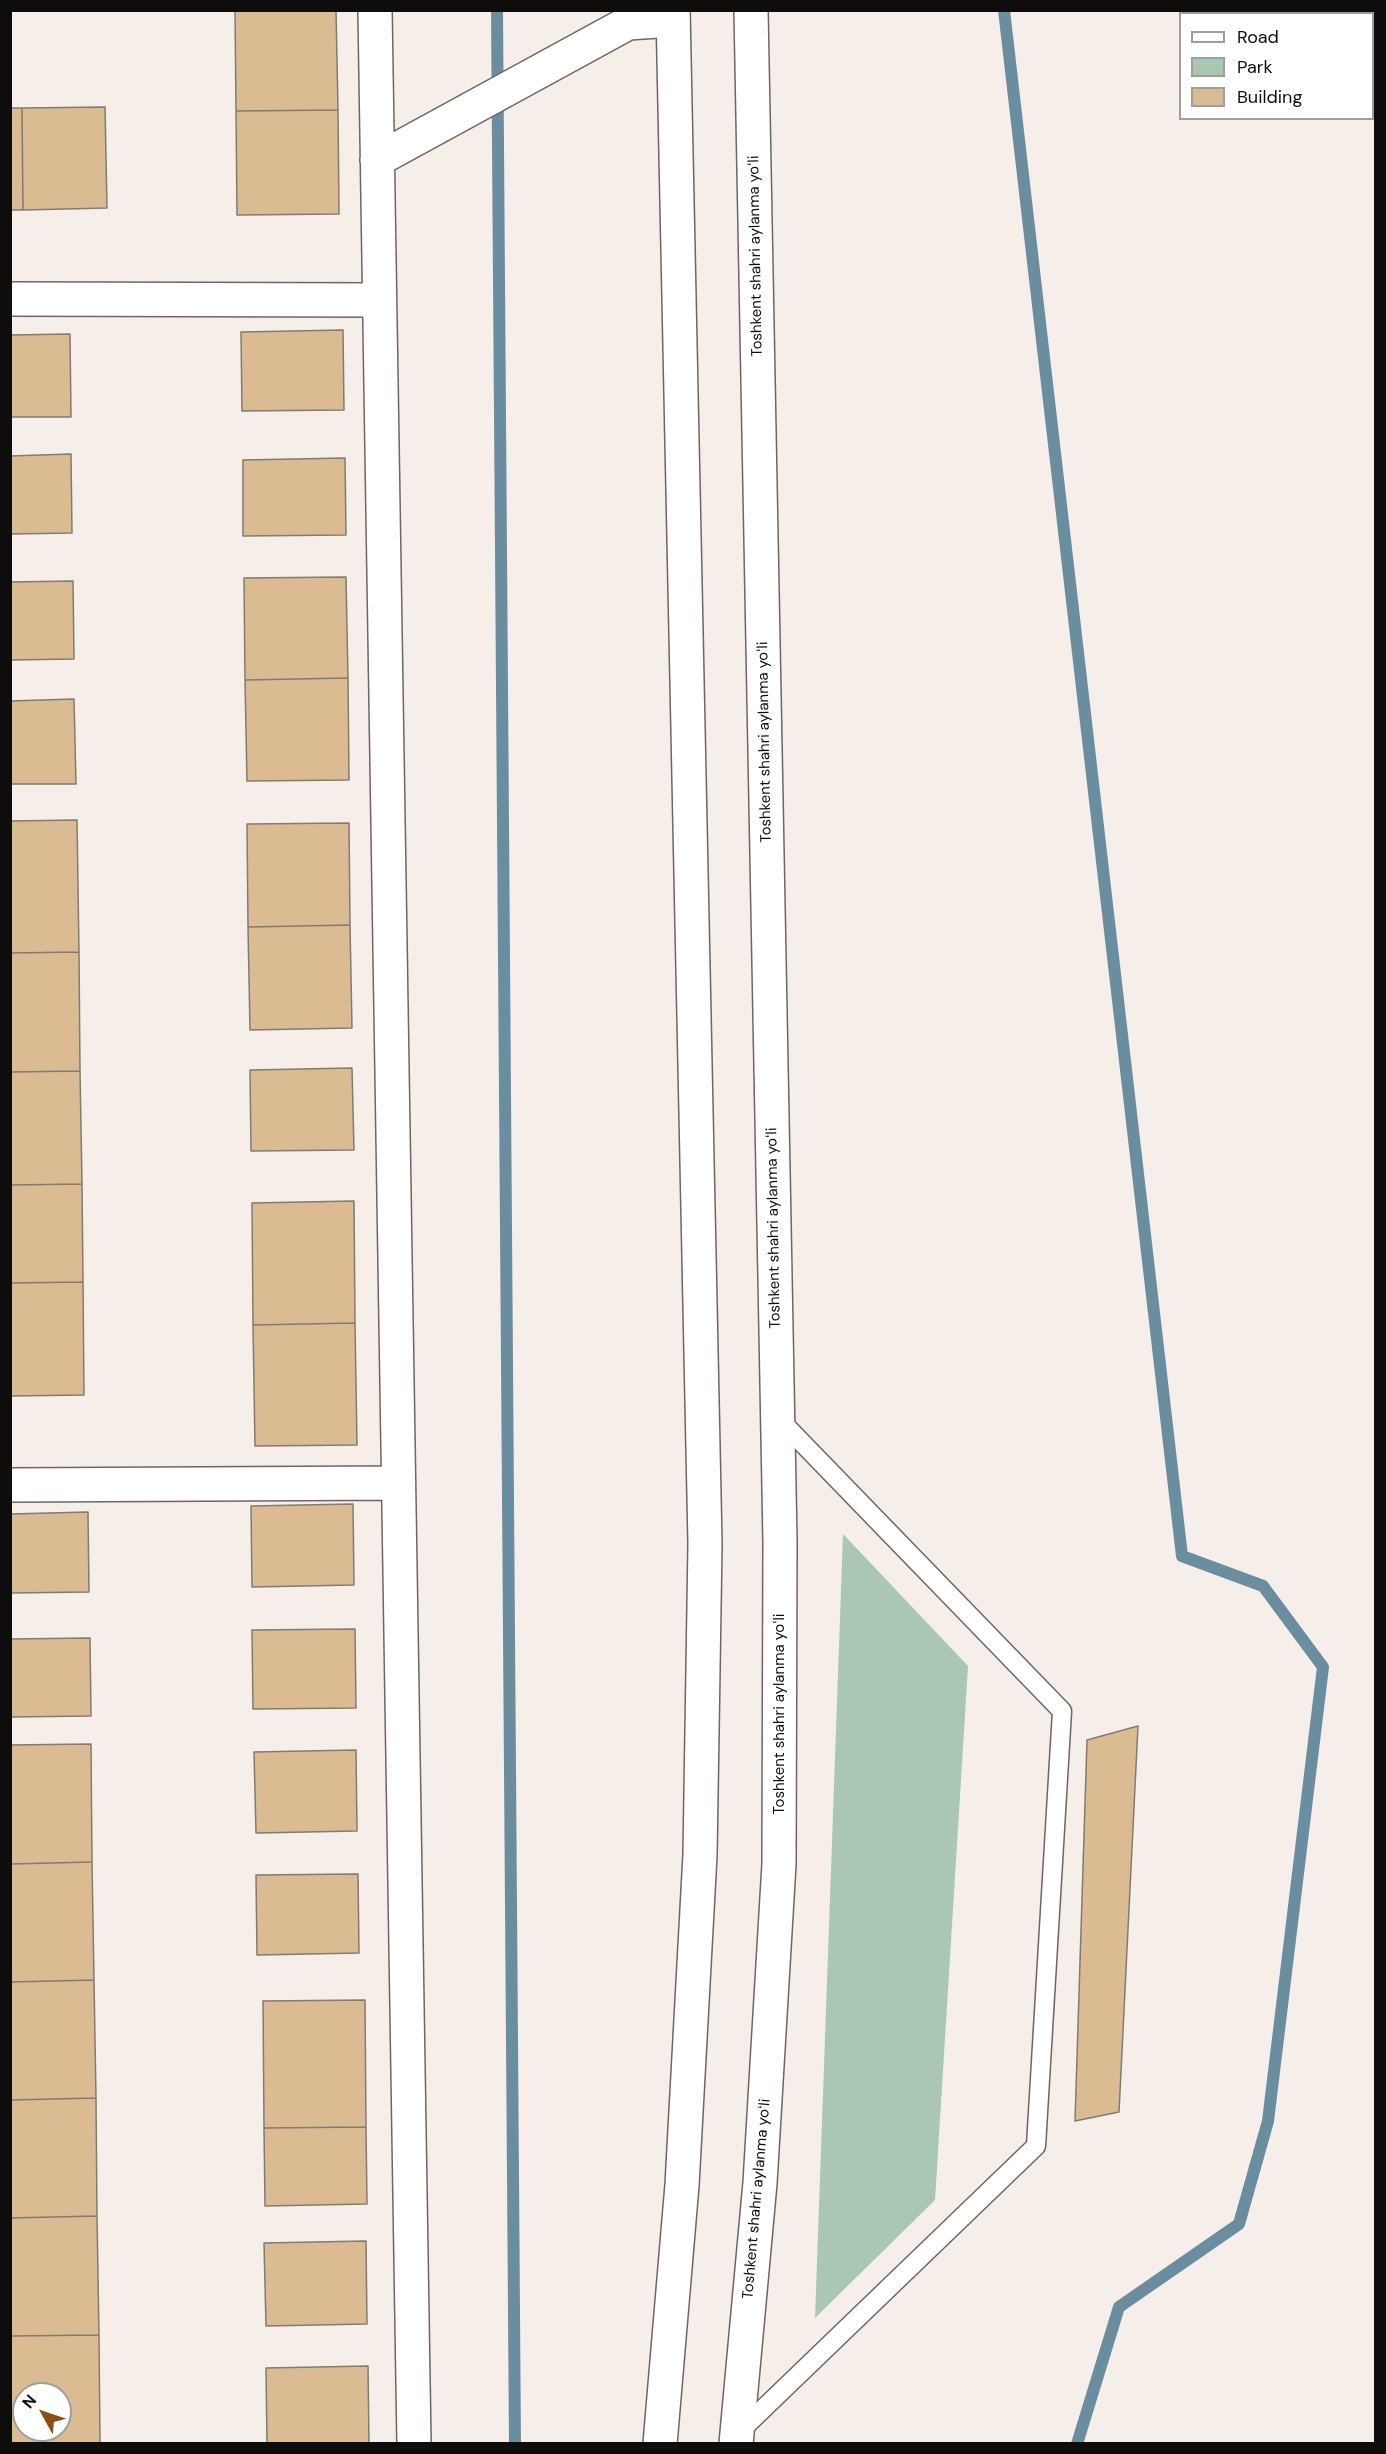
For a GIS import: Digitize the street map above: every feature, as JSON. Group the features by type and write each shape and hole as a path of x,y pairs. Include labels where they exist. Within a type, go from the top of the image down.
{"main road":[{"path":"375,10 414,2444"},
{"name":"Toshkent shahri aylanma yoʻli","path":"737,2439 760,2183 779,1864 780,1541 751,10"},
{"path":"377,160 628,22 673,15 705,1544 700,1855 681,2197 660,2444"},
{"path":"10,299 379,300"},
{"path":"10,1485 398,1483"}],"lane":[{"path":"737,2439 1036,2146 1062,1711 777,1418"}],"green space":[{"path":"843,1534 968,1666 935,2200 815,2318"}],"building":[{"path":"235,10 336,10 338,110 236,111"},
{"path":"105,107 107,208 23,210 22,108"},
{"path":"10,108 22,108 23,210 10,210"},
{"path":"338,110 339,214 237,215 236,111"},
{"path":"343,330 344,410 242,411 241,332"},
{"path":"70,334 71,417 10,417 10,335"},
{"path":"71,454 72,533 10,534 10,456"},
{"path":"345,458 346,535 243,536 243,460"},
{"path":"346,577 348,678 245,680 244,578"},
{"path":"73,581 74,659 10,660 10,582"},
{"path":"348,678 349,780 247,781 245,680"},
{"path":"74,699 76,784 10,784 10,701"},
{"path":"77,820 79,952 10,953 10,821"},
{"path":"349,823 350,925 248,927 247,824"},
{"path":"350,925 352,1028 250,1030 248,927"},
{"path":"79,952 80,1071 10,1072 10,953"},
{"path":"352,1068 354,1150 251,1151 250,1070"},
{"path":"80,1071 82,1184 10,1185 10,1072"},
{"path":"82,1184 83,1282 10,1283 10,1185"},
{"path":"354,1201 355,1323 253,1325 252,1203"},
{"path":"83,1282 84,1395 10,1396 10,1283"},
{"path":"355,1323 357,1445 255,1446 253,1325"},
{"path":"353,1504 354,1585 252,1587 251,1506"},
{"path":"88,1512 89,1592 10,1593 10,1514"},
{"path":"355,1629 356,1708 253,1709 252,1630"},
{"path":"90,1638 91,1716 10,1717 10,1639"},
{"path":"1138,1726 1119,2112 1075,2121 1087,1740"},
{"path":"91,1744 92,1862 10,1864 10,1745"},
{"path":"356,1750 357,1831 256,1833 254,1752"},
{"path":"92,1862 94,1980 10,1982 10,1864"},
{"path":"358,1874 359,1953 257,1955 256,1875"},
{"path":"94,1980 96,2098 10,2100 10,1982"},
{"path":"365,2000 366,2127 264,2128 263,2001"},
{"path":"96,2098 97,2216 10,2218 10,2100"},
{"path":"366,2127 367,2204 265,2206 264,2128"},
{"path":"97,2216 99,2335 10,2336 10,2218"},
{"path":"366,2241 367,2324 266,2326 264,2243"},
{"path":"99,2335 100,2444 10,2444 10,2336"},
{"path":"368,2366 369,2444 267,2444 266,2368"}],"waterway":[{"path":"497,10 515,2444"},
{"path":"1004,10 1182,1556 1263,1586 1323,1667 1268,2121 1239,2224 1119,2307 1077,2444"}]}
